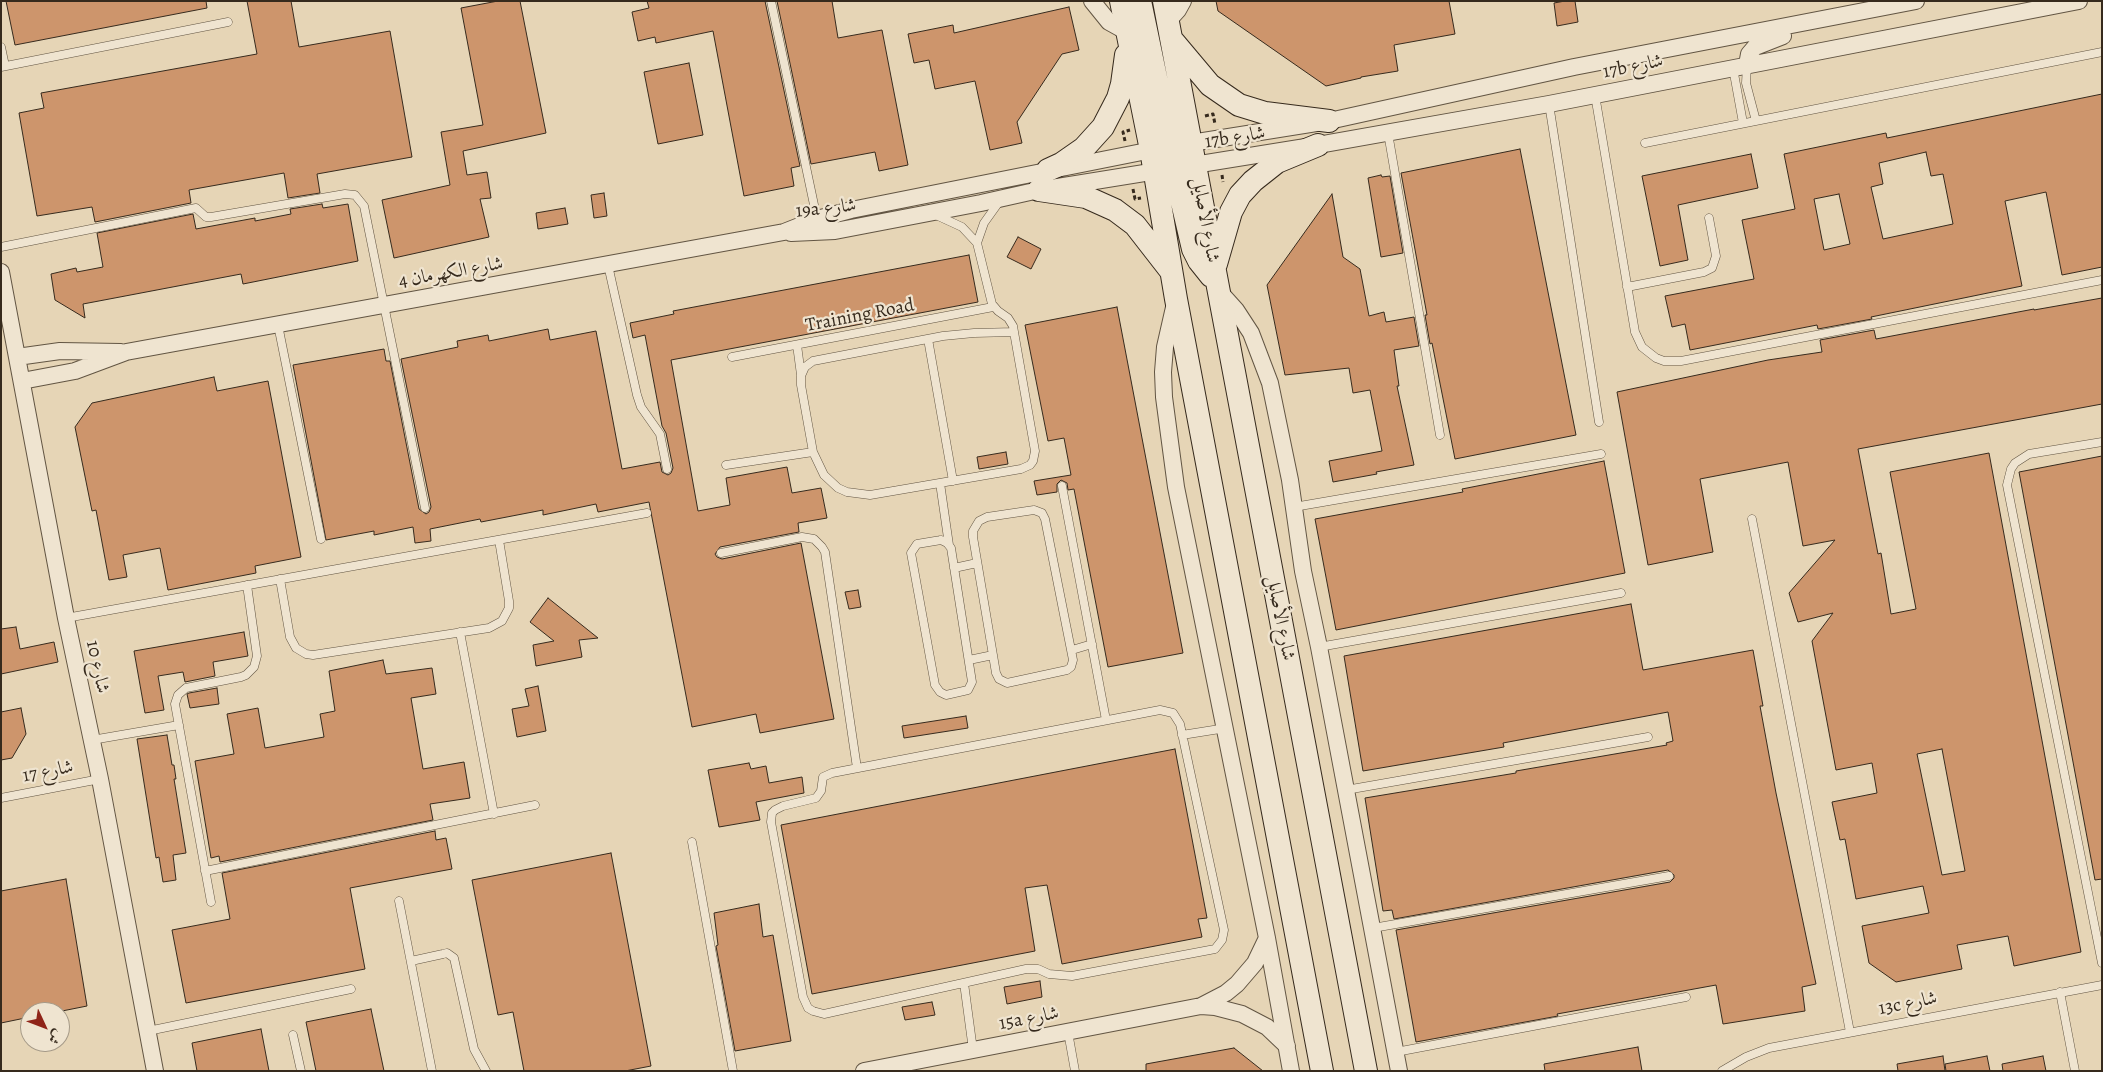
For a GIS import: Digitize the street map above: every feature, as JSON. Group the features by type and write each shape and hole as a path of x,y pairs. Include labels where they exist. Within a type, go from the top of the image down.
{"main road":[{"name":"شارع الأصايل","path":"1121,1 1127,34 1168,164 1216,281 1366,1071"},
{"path":"1140,1 1164,123 1181,144"},
{"path":"1168,21 1181,144 1168,164"},
{"path":"1168,21 1210,85 1239,105 1265,113 1329,121"},
{"path":"1127,34 1122,84 1118,98 1103,127 1084,148 1044,180 1115,210 1135,225 1172,272"},
{"path":"1216,281 1225,230 1231,212 1240,196 1264,171 1277,162 1318,145"},
{"name":"شارع الأصايل","path":"1168,164 1172,272 1176,299 1322,1071"}],"street":[{"path":"1092,1 1109,22 1127,34"},
{"path":"1168,21 1183,1"},
{"name":"17b شارع","path":"1181,144 1329,121 1574,67 1916,1"},
{"name":"17b شارع","path":"1168,164 1318,145 1388,133 1549,104 2079,1"},
{"path":"1740,67 1749,54 1762,43 1856,13"},
{"name":"19a شارع","path":"784,232 817,219 851,210 1044,180 1168,164 1181,144"},
{"name":"19a شارع","path":"784,232 835,231 932,213 1003,198 1044,180"},
{"name":"شارع الكهرمان 4","path":"22,381 75,371 126,352 784,232"},
{"name":"شارع 10","path":"1,272 66,618 100,779 155,1071"},
{"path":"1216,281 1251,333 1262,358 1274,400 1294,507 1302,571 1319,647 1399,1071"},
{"path":"1176,299 1165,347 1164,397 1184,532 1226,728 1291,1071"},
{"name":"شارع الكهرمان 4","path":"17,357 60,351 126,352"},
{"name":"15a شارع","path":"864,1071 1201,1006 1226,993 1247,974 1259,957 1267,938"},
{"name":"15a شارع","path":"1201,1006 1229,1010 1255,1020 1267,1027 1287,1046"}],"lane":[{"path":"772,1 817,219"},
{"path":"1,47 3,66 228,22"},
{"path":"1645,143 2102,52"},
{"path":"1740,67 1756,121"},
{"path":"1740,67 1743,123"},
{"path":"1595,95 1627,287 1638,340 1648,354 1664,361 1673,362 2102,280"},
{"path":"1549,104 1599,422"},
{"path":"1388,133 1440,435"},
{"path":"1,247 196,208 206,216 211,217 350,194 359,198 364,206 425,508"},
{"path":"977,243 986,218 1003,198"},
{"path":"797,345 813,452 819,466 830,482 838,488 857,495 870,495 1021,470 1030,465 1035,451 1014,332 1008,318 994,307 977,243 962,227 932,213"},
{"path":"1627,287 1704,272 1712,268 1716,256 1709,218"},
{"path":"608,265 637,395 642,407 660,434 667,469"},
{"name":"Training Road","path":"732,357 994,307"},
{"path":"278,325 321,539"},
{"path":"801,376 805,367 813,361 928,339 974,333 1014,332"},
{"path":"928,339 953,480"},
{"path":"2102,442 2029,454 2015,463 2011,469 2007,485 2102,963"},
{"path":"726,465 813,452"},
{"path":"1294,507 1601,454"},
{"path":"940,483 972,682 968,690 946,695 937,689 911,553 914,546 920,543 941,540 949,545"},
{"path":"1062,486 1106,720"},
{"path":"1034,510 1042,513 1045,519 1072,650 1073,660 1067,670 1012,683 1002,681 997,676 977,563 973,531 983,518 1034,510"},
{"path":"66,618 647,513"},
{"path":"1752,519 1850,1032"},
{"path":"721,553 802,537 814,539 822,547 825,552 857,768"},
{"path":"280,579 290,637 296,648 306,654 313,655 460,632 496,625 502,621 509,608 499,540"},
{"path":"954,568 977,563"},
{"path":"210,902 175,704 182,691 190,687 241,677 254,667 257,656 247,585"},
{"path":"1319,647 1621,593"},
{"path":"460,632 494,814"},
{"path":"1072,650 1092,644"},
{"path":"969,660 993,655"},
{"path":"1164,710 1176,716 1182,735 1224,930 1220,945 1210,951 1072,976 1049,974 1038,969 1026,969 824,1014 813,1012 804,1003 771,818 772,813 779,807 816,798 821,791 824,777 827,774 1106,720 1164,710"},
{"path":"92,740 178,725"},
{"path":"1182,735 1226,728"},
{"path":"1346,790 1648,737"},
{"name":"شارع 17","path":"1,798 100,779"},
{"path":"205,871 535,805"},
{"path":"692,842 734,1071"},
{"path":"1373,928 1669,876"},
{"path":"399,902 432,1071"},
{"path":"411,961 443,954 448,954 454,958 474,1048 486,1071"},
{"path":"964,983 973,1050"},
{"name":"13c شارع","path":"1724,1069 1746,1057 1769,1048 2102,985"},
{"path":"148,1031 351,989"},
{"path":"2060,992 2075,1071"},
{"path":"1396,1052 1686,997"},
{"path":"1068,1032 1075,1071"},
{"path":"293,1035 302,1071"}],"building":[{"path":"6,1 206,1 207,8 15,45"},
{"path":"247,1 291,1 299,47 390,31 412,157 317,174 320,193 288,198 284,173 189,190 191,203 95,222 92,207 37,216 19,113 44,108 41,93 257,54"},
{"path":"498,1 520,1 546,133 463,151 467,175 487,172 491,198 480,199 489,237 394,258 382,200 450,185 441,132 483,125 461,8"},
{"path":"647,1 765,1 800,166 791,168 794,186 744,196 713,31 656,43 655,37 638,41 632,12 649,8"},
{"path":"777,1 832,1 838,38 882,30 908,165 879,171 875,152 811,164"},
{"path":"1216,1 1449,1 1455,34 1394,45 1398,71 1361,77 1326,86 1218,11"},
{"path":"1575,1 1578,22 1557,26 1554,3"},
{"path":"1069,7 1079,50 1062,54 1017,122 1022,143 990,150 975,81 935,89 929,60 914,63 908,34 953,25 954,33"},
{"path":"689,63 703,135 658,144 644,72"},
{"path":"2102,94 2102,267 2062,275 2046,192 2005,201 2022,286 1871,317 1872,319 1818,329 1817,325 1690,350 1685,324 1672,327 1665,296 1754,279 1742,220 1795,209 1784,154 1886,133 1887,138","holes":["1926,152 1931,176 1943,174 1953,224 1883,239 1871,187 1883,184 1879,163","1839,194 1850,244 1824,250 1814,199"]},
{"path":"1520,149 1576,435 1455,459 1432,343 1430,344 1425,315 1427,315 1401,173"},
{"path":"1751,154 1758,188 1678,205 1688,260 1660,266 1642,176"},
{"path":"1381,175 1382,177 1390,176 1403,253 1381,257 1368,178"},
{"path":"604,193 607,216 594,218 591,195"},
{"path":"1332,194 1343,257 1360,269 1369,316 1384,312 1386,322 1414,317 1419,346 1394,350 1399,386 1397,386 1414,465 1333,482 1329,461 1382,451 1370,390 1353,393 1349,368 1285,375 1267,285"},
{"path":"322,204 323,208 348,204 358,261 243,284 241,274 83,304 85,318 55,300 51,274 76,268 77,272 103,267 97,233 193,214 196,229 255,218 255,221 291,214 290,209"},
{"path":"565,208 568,224 538,229 536,213"},
{"path":"1018,237 1041,249 1031,269 1007,257"},
{"path":"969,255 978,302 671,360 698,511 730,505 726,478 787,467 792,493 821,488 827,518 798,523 799,532 720,547 715,554 722,559 801,543 834,719 760,733 756,714 692,727 649,502 598,512 596,504 543,515 543,510 481,522 480,519 430,529 431,541 415,543 413,527 374,535 374,531 326,540 293,365 384,349 386,361 390,361 419,509 426,514 431,507 401,359 458,347 457,341 488,335 489,341 548,329 550,340 596,331 622,469 660,462 662,472 668,475 673,468 666,433 662,426 645,335 633,338 630,323 674,314 673,311"},
{"path":"2102,298 2102,404 1858,449 1878,554 1881,553 1891,614 1916,609 1890,472 1989,453 2081,952 2014,966 2008,936 1957,945 1962,969 1896,982 1869,963 1862,926 1929,913 1923,886 1856,899 1845,839 1840,840 1832,802 1877,793 1872,763 1836,770 1812,641 1833,613 1798,622 1789,593 1835,540 1803,546 1788,462 1700,479 1713,552 1648,565 1617,392 1768,360 1822,352 1820,340 1874,330 1876,339","holes":["1942,749 1965,871 1942,875 1917,754"]},
{"path":"1117,307 1183,653 1108,667 1074,489 1068,490 1067,483 1061,480 1057,484 1057,492 1037,495 1034,481 1071,475 1064,438 1048,441 1025,325"},
{"path":"214,377 217,391 268,381 301,557 255,566 256,573 168,590 160,548 123,555 127,577 109,580 96,510 92,511 75,427 92,403"},
{"path":"1006,452 1008,464 979,469 977,457"},
{"path":"2102,456 2102,879 2095,880 2019,472"},
{"path":"1604,461 1625,573 1336,630 1315,519 1463,492 1462,489"},
{"path":"858,590 861,607 849,609 845,592"},
{"path":"548,598 598,638 579,640 582,657 536,666 533,645 554,641 530,622"},
{"path":"1631,604 1643,670 1753,650 1763,706 1760,706 1776,793 1816,984 1802,987 1805,1011 1723,1024 1716,985 1416,1042 1396,930 1670,882 1674,875 1668,870 1394,919 1392,910 1383,911 1365,798 1667,745 1666,743 1673,741 1668,712 1503,743 1504,747 1363,771 1344,656"},
{"path":"16,627 20,649 54,642 58,662 1,674 1,629"},
{"path":"244,632 248,656 213,662 215,676 185,682 183,672 158,676 164,710 145,713 134,651"},
{"path":"383,660 386,674 432,668 436,694 411,698 423,769 464,762 470,798 430,804 433,820 220,862 219,856 211,858 195,761 234,754 227,714 258,708 265,748 324,737 320,714 335,711 329,671"},
{"path":"538,686 546,731 517,737 512,709 529,706 525,689"},
{"path":"217,688 219,704 190,708 187,694"},
{"path":"21,708 26,734 12,758 1,760 1,712"},
{"path":"966,716 968,728 904,738 902,726"},
{"path":"167,735 172,765 174,765 176,779 174,779 186,853 173,855 176,880 163,882 159,857 156,858 137,739"},
{"path":"1175,749 1207,918 1198,919 1202,937 1062,964 1047,885 1025,888 1035,951 812,994 781,825"},
{"path":"749,763 751,769 766,766 769,783 802,777 804,793 756,802 760,820 719,827 708,770"},
{"path":"435,831 436,840 446,838 452,869 350,888 365,969 186,1003 172,930 230,919 222,873"},
{"path":"611,853 651,1066 625,1071 524,1071 513,1012 498,1015 472,880"},
{"path":"66,879 87,1006 70,1009 70,1002 20,1002 20,1019 1,1023 1,891"},
{"path":"759,904 763,937 773,935 791,1041 735,1051 716,946 718,945 714,913"},
{"path":"1040,981 1042,997 1007,1004 1004,987"},
{"path":"932,1002 935,1015 905,1020 902,1007"},
{"path":"371,1009 384,1071 316,1071 306,1022"},
{"path":"261,1029 269,1071 197,1071 192,1043"},
{"path":"1638,1047 1642,1071 1545,1071 1544,1064"},
{"path":"1234,1048 1263,1071 1146,1071 1146,1064"},
{"path":"1943,1056 1945,1071 1898,1071 1897,1064"},
{"path":"1987,1056 1990,1071 1946,1071 1945,1064"},
{"path":"2043,1056 2046,1071 2003,1071 2002,1064"}]}
